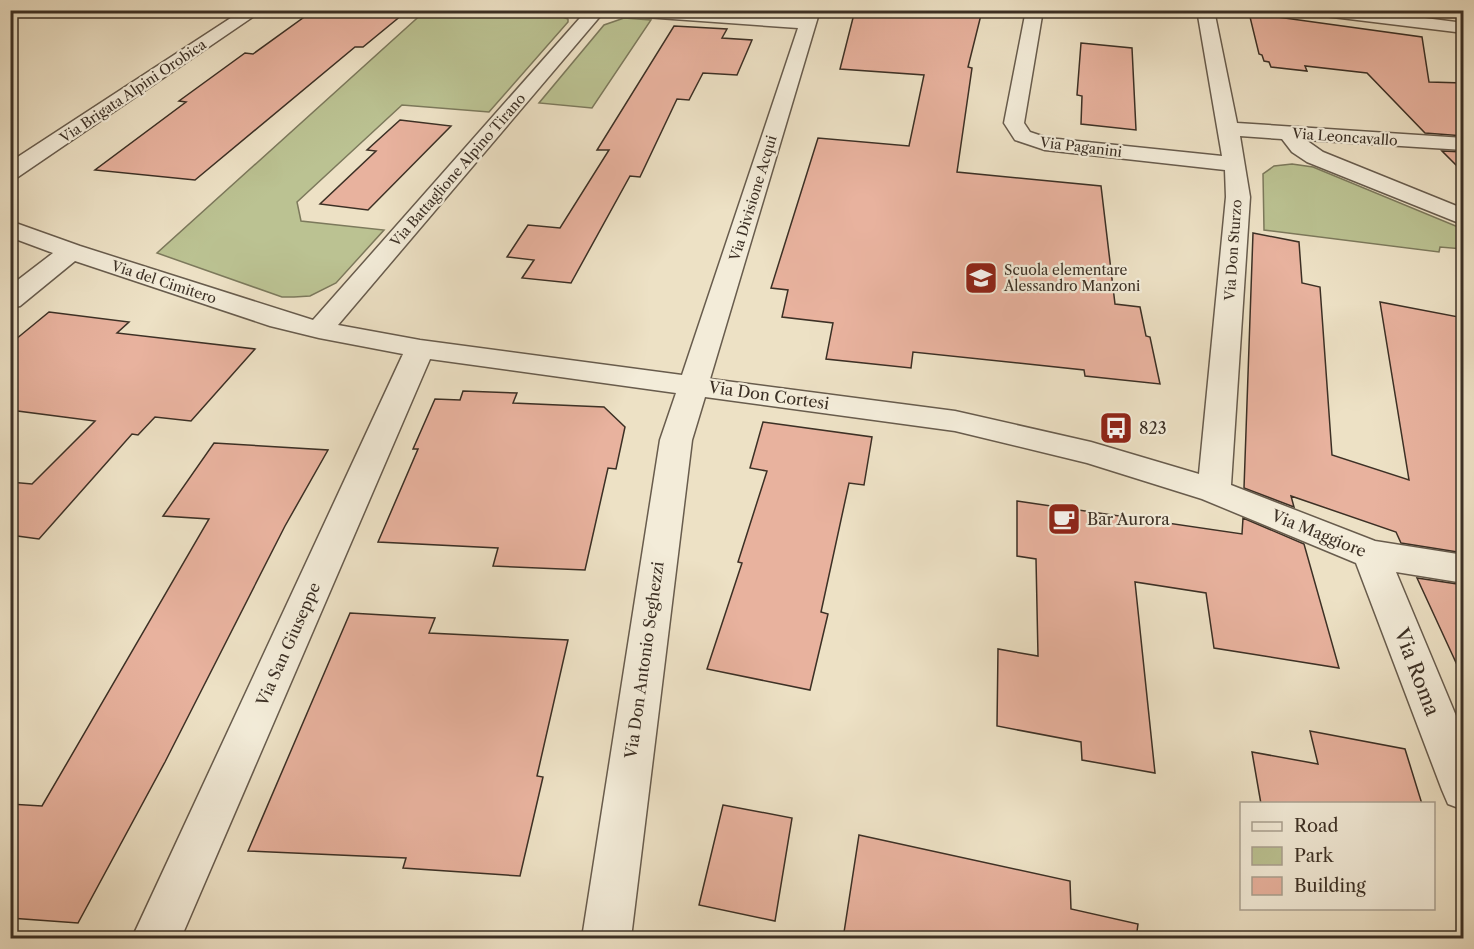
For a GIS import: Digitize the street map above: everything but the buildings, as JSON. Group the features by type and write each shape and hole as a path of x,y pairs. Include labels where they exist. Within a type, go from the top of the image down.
{"street":[{"name":"Via Brigata Alpini Orobica","path":"10,172 255,10"},
{"name":"Via Battaglione Alpino Tirano","path":"319,330 597,10"},
{"path":"605,10 810,17"},
{"name":"Via Paganini","path":"1035,10 1014,123 1022,136 1045,144 1234,164"},
{"name":"Via Don Sturzo","path":"1204,10 1234,164 1238,197 1214,491"},
{"path":"1317,10 1464,28"},
{"name":"Via Divisione Acqui","path":"694,385 810,17"},
{"name":"Via Leoncavallo","path":"1227,129 1464,144"},
{"path":"1288,133 1300,147 1315,157 1464,218"},
{"name":"Via del Cimitero","path":"10,228 71,251 280,320 319,330"},
{"path":"10,300 71,251"},
{"name":"Via Don Cortesi","path":"319,330 420,349 955,421 1091,453 1214,491"},
{"name":"Via San Giuseppe","path":"156,939 420,349"},
{"name":"Via Don Antonio Seghezzi","path":"606,939 673,458 683,414 694,385"},
{"name":"Via Maggiore","path":"1214,491 1371,554 1464,569"},
{"name":"Via Roma","path":"1371,554 1464,790"}],"green space":[{"path":"425,11 489,11 557,15 568,19 568,22 489,112 402,105 297,202 301,221 384,230 336,283 310,296 282,297 157,253"},
{"path":"624,18 651,20 592,108 539,103 604,25"},
{"path":"1292,164 1313,167 1463,229 1463,249 1440,247 1439,252 1264,230 1263,174 1274,166"}],"place":[{"name":"Scuola elementare Alessandro Manzoni","path":"981,278"},
{"name":"823","path":"1116,428"},
{"name":"Bar Aurora","path":"1064,519"}]}
